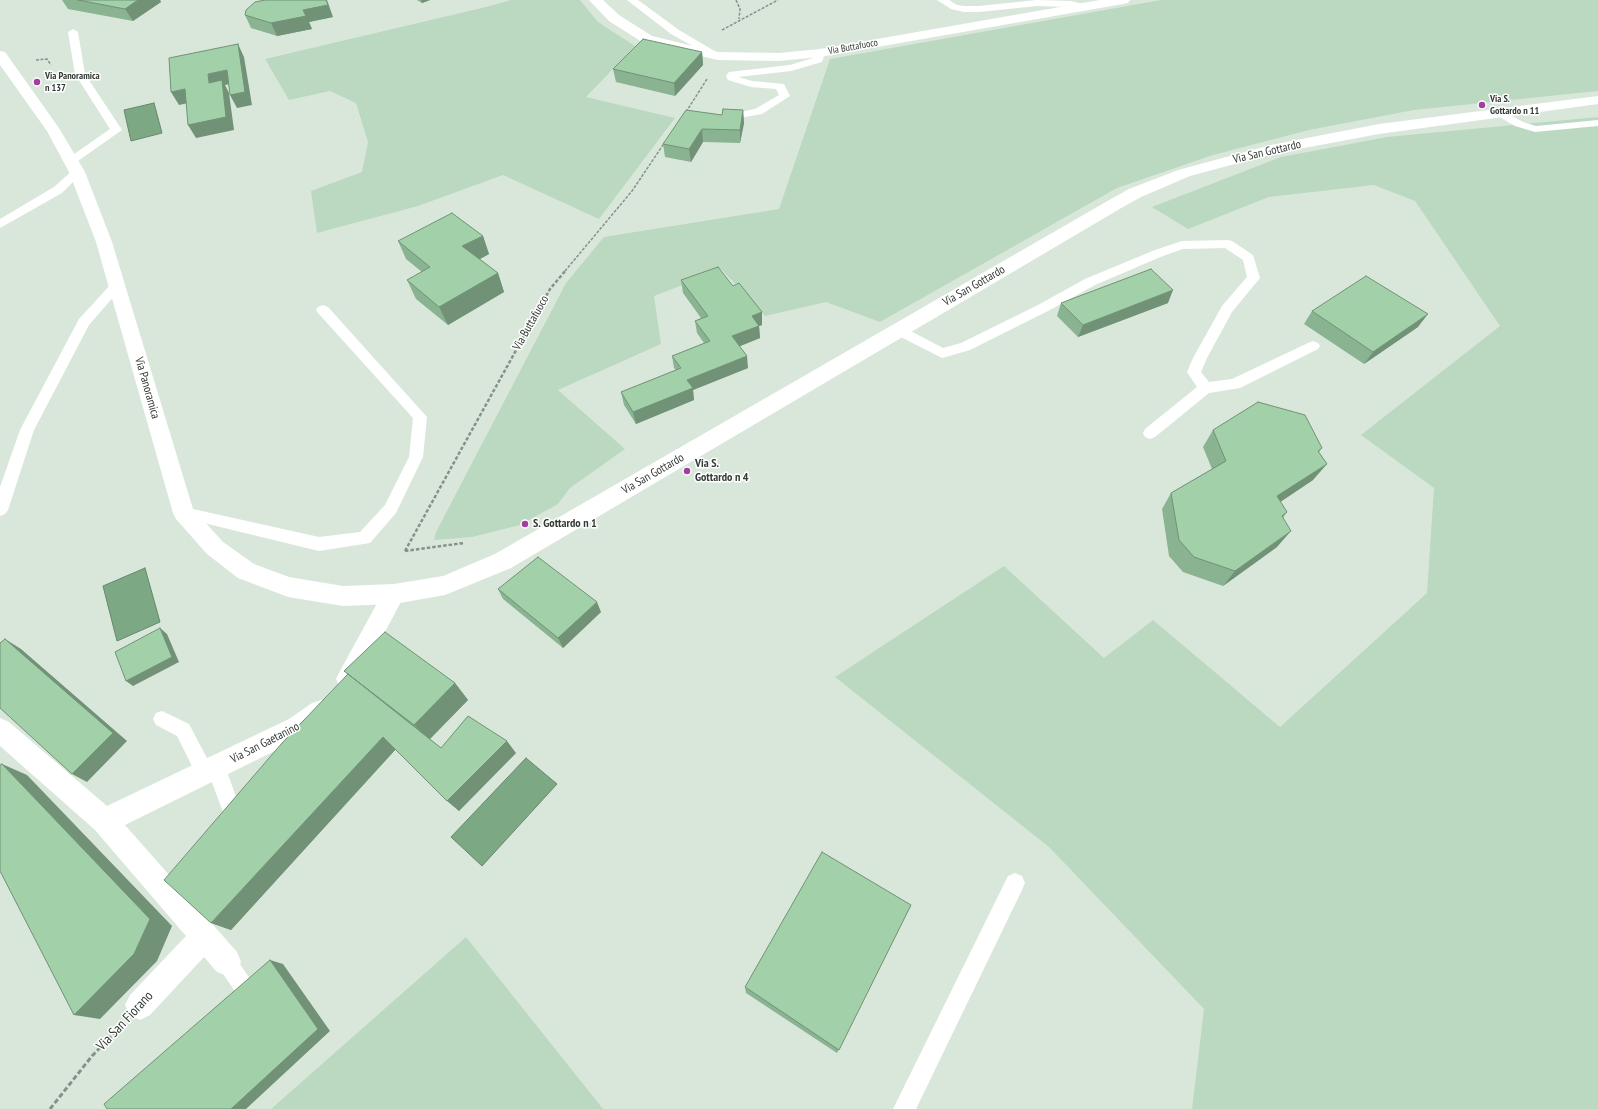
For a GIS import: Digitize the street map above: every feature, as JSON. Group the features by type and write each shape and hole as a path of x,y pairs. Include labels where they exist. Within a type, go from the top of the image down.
{"street":[{"name":"Via Buttafuoco","path":"596,0 614,18 647,39 718,56 779,57 820,53 1123,0"},
{"name":"Via Panoramica","path":"0,54 54,131 74,167 104,242 118,286 184,513 215,548 246,571 288,587 343,596 394,594"},
{"name":"Via San Gottardo","path":"394,594 445,585 503,561 1135,193 1184,173 1270,150 1379,129 1598,100"},
{"name":"Via San Gaetanino","path":"104,821 298,727 323,710 342,692 394,594"},
{"path":"0,730 104,821 227,962"},
{"name":"Via San Fiorano","path":"140,1005 204,937"}],"lane":[{"path":"632,0 675,32 718,56"},
{"path":"942,0 954,7 964,9 979,9 1037,3 1071,4 1084,7"},
{"path":"0,224 58,190 74,167 116,130 80,74 73,32"},
{"path":"739,115 758,112 785,96 780,86 750,84 732,78 731,76 733,74 791,68 818,60 820,53"},
{"path":"1500,113 1519,124 1535,129 1598,123"},
{"path":"898,330 942,353 965,347 1043,308 1090,282 1159,253 1182,245 1228,244 1249,258 1254,278 1227,309 1200,358 1194,372 1205,388"},
{"path":"0,510 27,430 84,322 118,286"},
{"path":"184,513 319,544 364,538 391,509 416,457 420,417 323,310"},
{"path":"1150,433 1205,388 1235,384 1313,346"},
{"path":"162,719 183,730 199,760 210,770 230,805"},
{"path":"904,1109 1015,883"},
{"path":"227,962 243,986"}],"path":[{"path":"736,0 740,9 739,20"},
{"path":"718,32 778,0"},
{"path":"682,117 686,112"},
{"name":"Via Buttafuoco","path":"405,551 550,289 632,191 666,141"},
{"name":"Via San Fiorano","path":"50,1109 92,1056 140,1005"}],"shaded area":[{"path":"511,0 580,0 598,22 635,46 586,97 675,118 599,219 503,175 418,206 317,233 311,191 362,172 368,142 356,103 330,91 289,100 265,59"},
{"path":"1161,0 1598,0 1598,91 1414,110 1309,130 1213,155 1117,188 880,322 826,302 765,316 722,270 654,296 661,344 558,390 625,449 570,488 558,504 520,525 472,537 434,540 436,532 566,283 604,237 779,209 830,59"},
{"path":"154,103 162,133 131,141 124,110"},
{"path":"1598,117 1598,1109 1192,1109 1204,1009 1049,847 835,677 1004,566 1104,658 1153,620 1280,727 1427,593 1434,488 1361,435 1500,326 1415,201 1374,185 1269,197 1188,229 1152,207 1281,157 1387,137"},
{"path":"145,568 160,622 117,641 103,586"},
{"path":"526,758 557,784 482,866 451,837"},
{"path":"466,937 603,1109 271,1109"}],"building":[{"path":"78,0 138,0 125,9"},
{"path":"265,0 326,0 328,5 303,10 306,16 271,23 245,15 246,10 255,2"},
{"path":"643,39 702,52 674,83 613,69"},
{"path":"238,44 245,92 230,95 227,70 208,74 209,83 222,80 226,117 188,125 185,89 171,92 169,58"},
{"path":"723,109 743,110 740,130 702,129 689,149 663,144 686,110 722,115"},
{"path":"452,213 483,236 462,246 498,273 439,307 407,280 430,267 398,241"},
{"path":"718,267 733,286 739,283 762,312 752,316 759,326 732,336 747,356 687,380 693,388 633,412 621,392 681,368 672,356 710,341 695,321 708,316 681,280"},
{"path":"1151,269 1173,290 1083,325 1061,303"},
{"path":"1366,276 1428,314 1373,352 1312,311"},
{"path":"1258,402 1305,415 1322,448 1318,451 1327,464 1277,496 1287,512 1282,516 1291,531 1235,571 1194,557 1179,540 1171,493 1226,461 1213,430"},
{"path":"538,557 597,602 558,638 498,589"},
{"path":"160,628 172,657 126,681 115,652"},
{"path":"385,632 455,683 414,725 344,671"},
{"path":"5,639 113,733 72,774 0,708 0,643"},
{"path":"348,674 441,748 468,716 507,741 447,801 383,737 211,923 164,880 282,743"},
{"path":"2,764 150,919 134,954 74,1015 0,871 0,765"},
{"path":"822,852 911,905 839,1050 745,987"},
{"path":"270,960 318,1029 231,1109 107,1109 104,1104"}],"place":[{"name":"Via Panoramica n 137","path":"37,82"},
{"name":"Via S. Gottardo n 11","path":"1482,105"},
{"name":"Via S. Gottardo n 4","path":"687,471"},
{"name":"S. Gottardo n 1","path":"525,524"}]}
